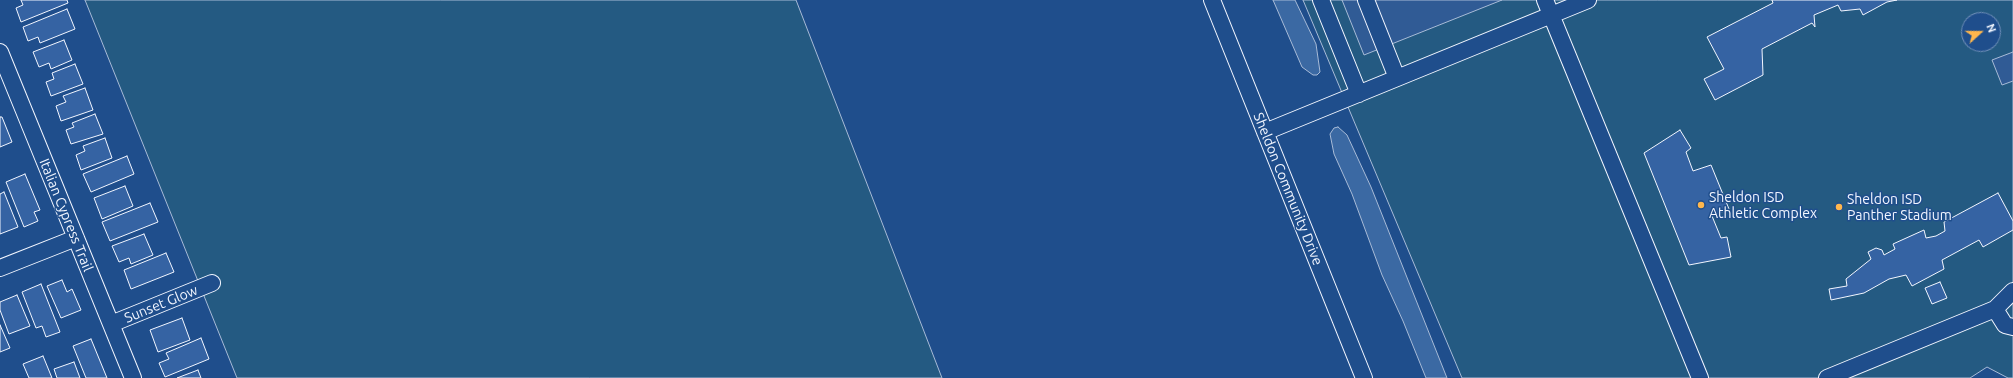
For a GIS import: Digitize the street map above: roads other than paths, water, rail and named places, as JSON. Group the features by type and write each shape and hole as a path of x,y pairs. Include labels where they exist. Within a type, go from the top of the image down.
{"street":[{"name":"Sheldon Community Drive","path":"1212,0 1364,378"},
{"path":"1321,0 1359,94"},
{"path":"1366,0 1397,78"},
{"path":"1545,0 1700,378"},
{"path":"1265,132 1588,0"},
{"name":"Italian Cypress Trail","path":"0,52 4,73 76,238 133,378"},
{"path":"0,268 76,238"},
{"name":"Sunset Glow","path":"111,324 212,283"},
{"path":"1827,378 1846,374 1995,309 2013,291"},
{"path":"1995,309 2005,325 2013,327"}],"place":[{"name":"Sheldon ISD Athletic Complex","path":"1701,205"},
{"name":"Sheldon ISD Panther Stadium","path":"1839,207"}]}
